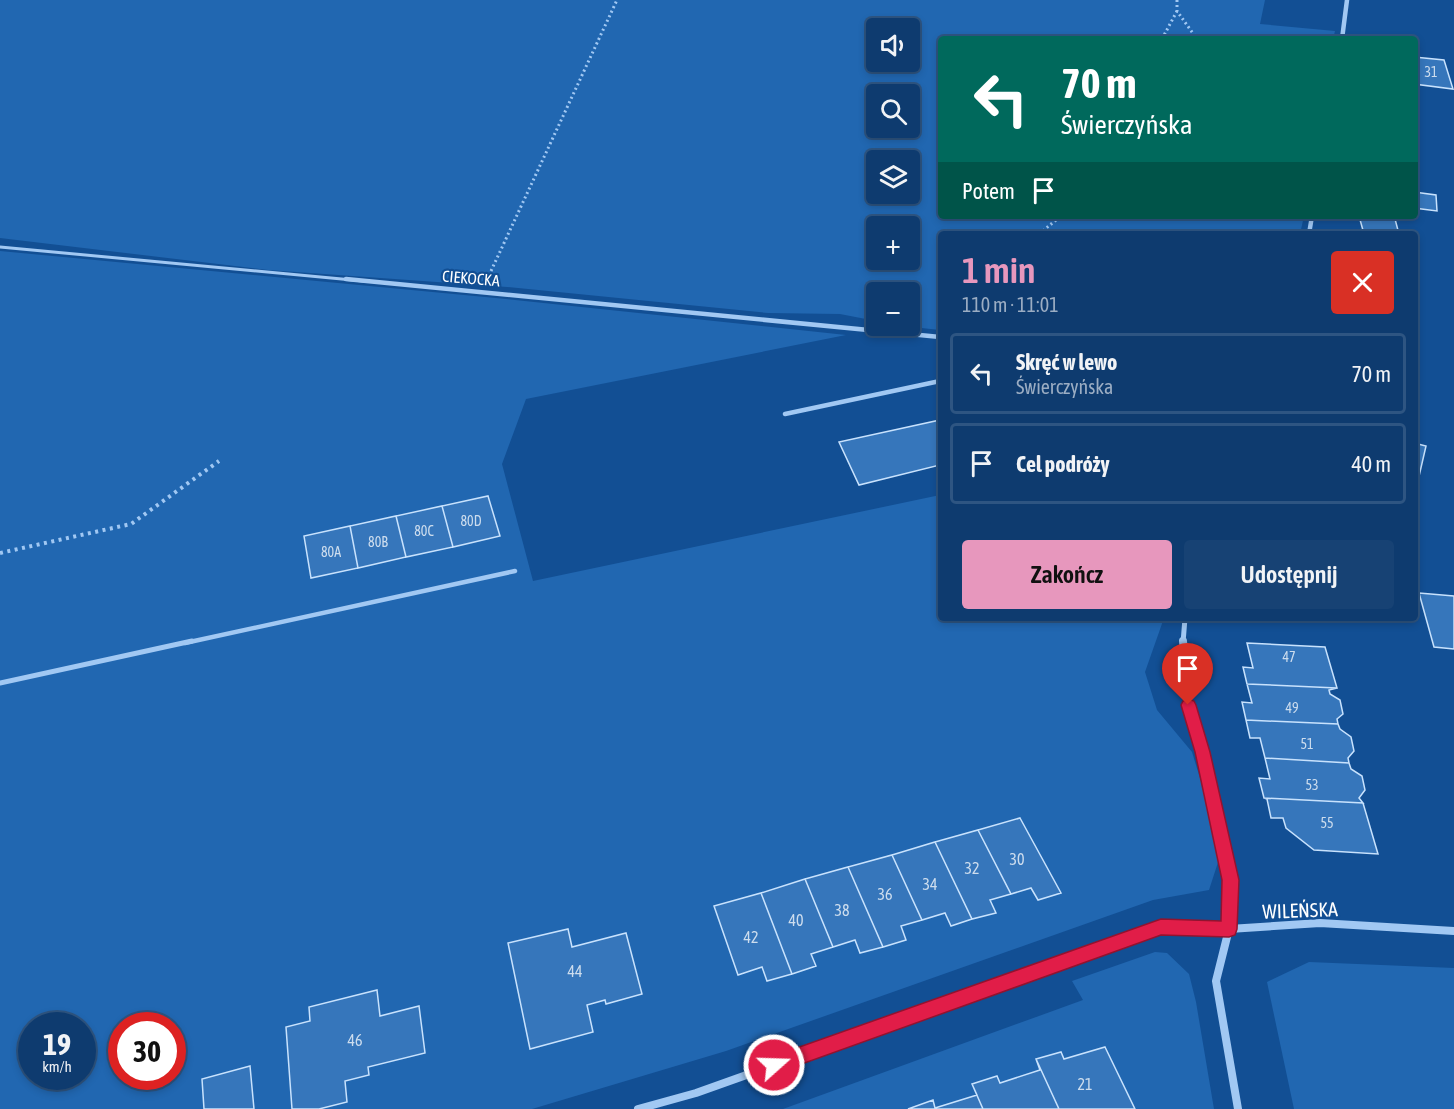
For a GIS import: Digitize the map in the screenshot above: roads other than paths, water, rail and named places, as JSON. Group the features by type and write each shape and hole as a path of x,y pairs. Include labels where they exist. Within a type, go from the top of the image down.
{"street":[{"path":"1342,36 1347,0"},
{"path":"1185,621 1182,650 1188,705 1202,752 1231,880 1229,929 1216,981 1238,1109"},
{"name":"WILEŃSKA","path":"638,1109 696,1093 1161,927 1229,929 1320,923 1454,931"}],"lane":[{"name":"CIEKOCKA","path":"0,247 175,265 482,291 938,337"},
{"path":"785,414 938,381"},
{"path":"0,683 515,571"}]}
